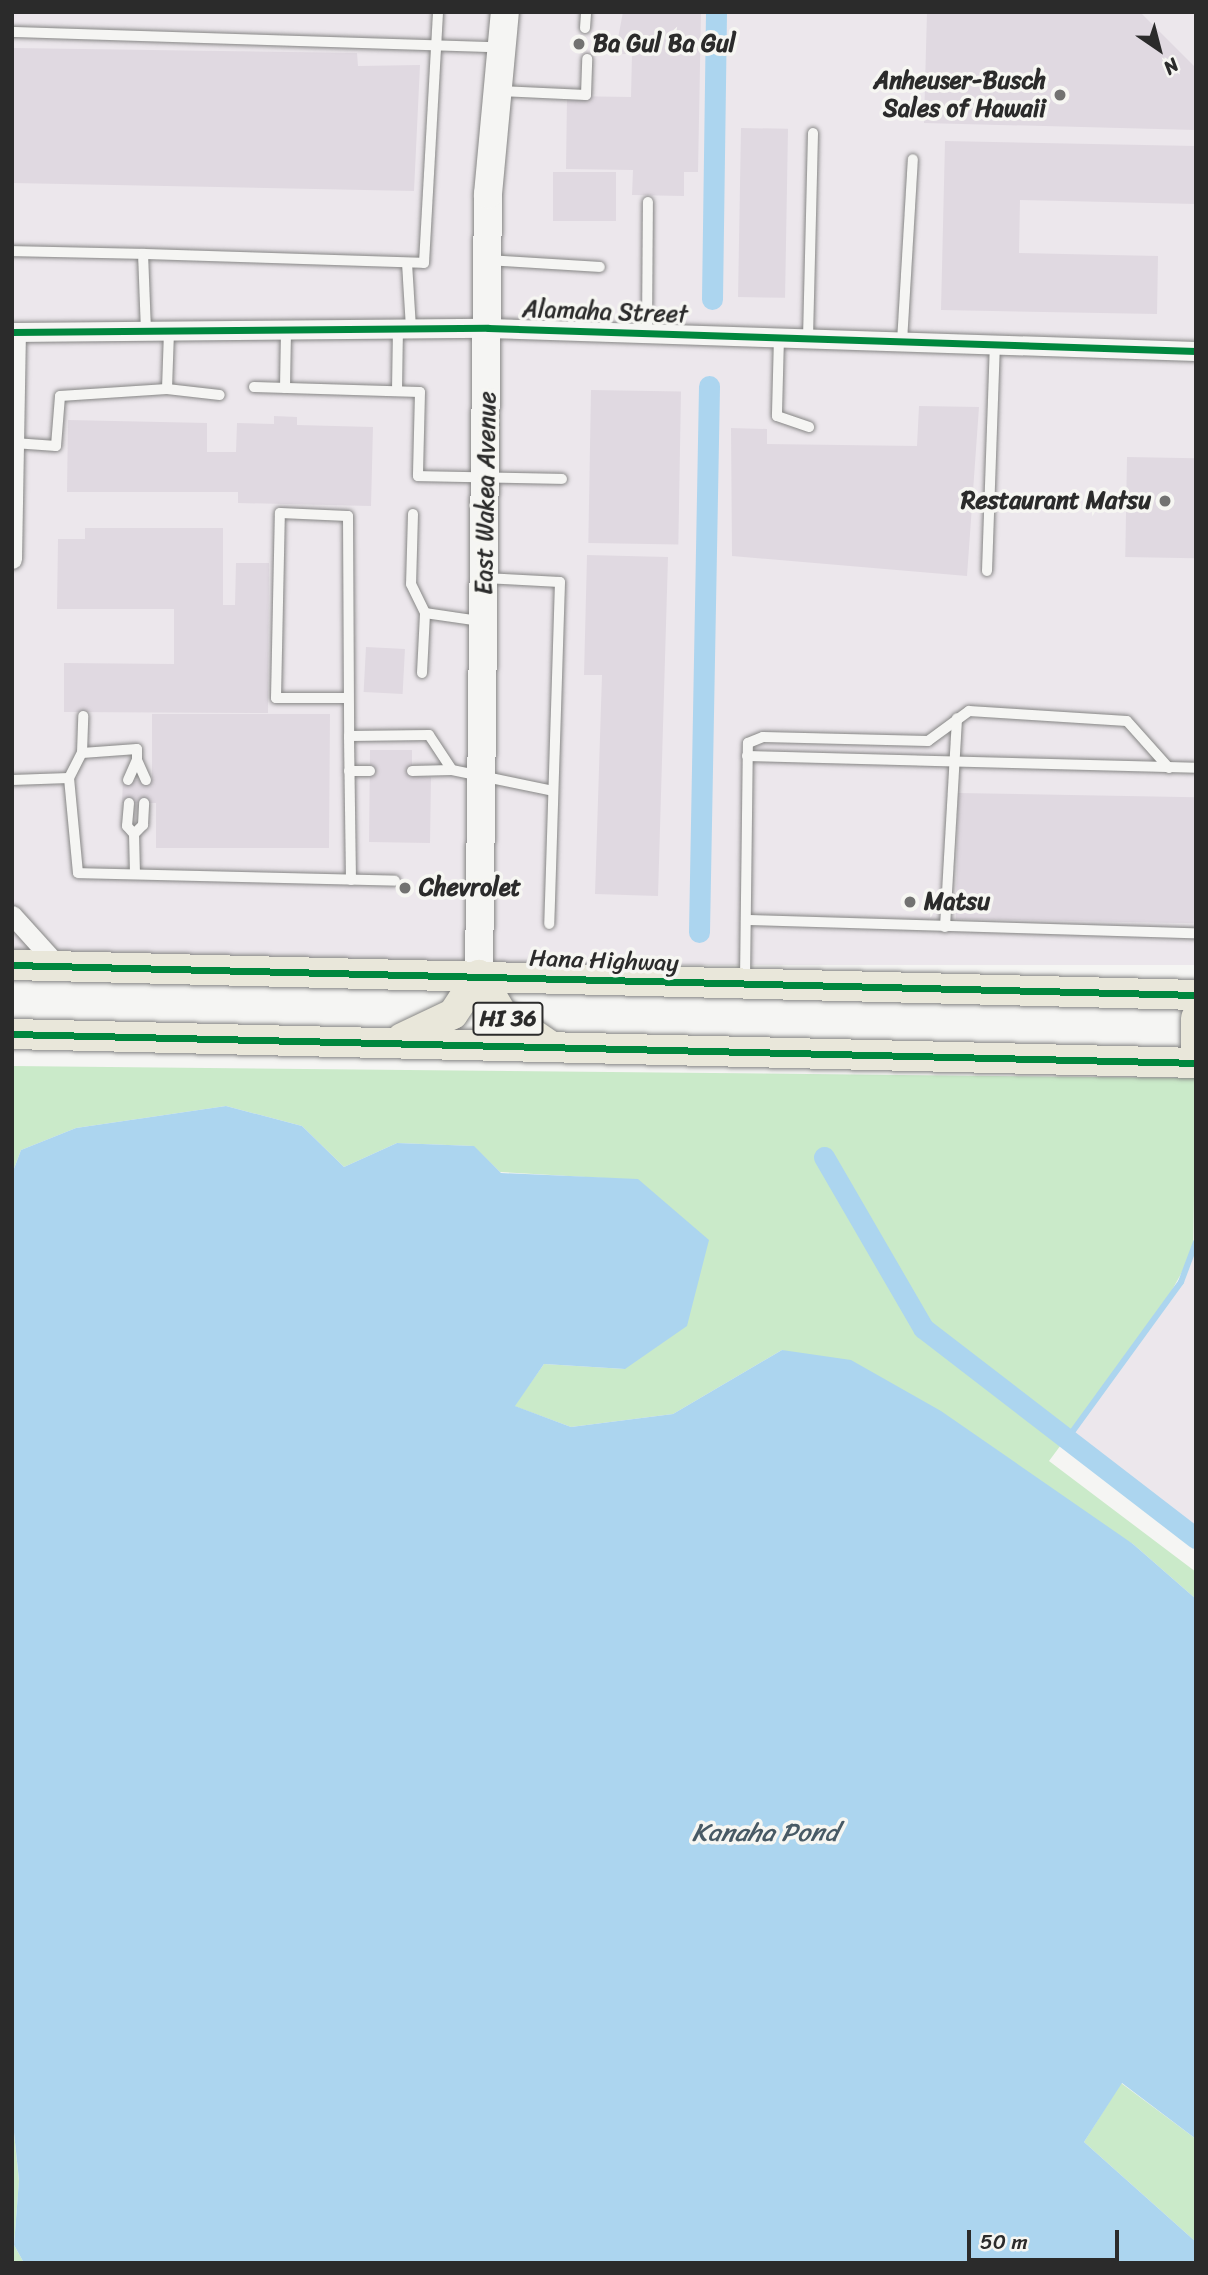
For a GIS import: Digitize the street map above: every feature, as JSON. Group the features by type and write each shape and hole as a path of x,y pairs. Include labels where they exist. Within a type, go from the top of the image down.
{"main road":[{"name":"Hana Highway","path":"12,965 1196,995"},
{"name":"HI 36","path":"385,1042 450,1016 479,975 501,1012 553,1047"},
{"path":"1196,1018 1196,1049"},
{"name":"HI 36","path":"12,1034 1196,1063"}],"street":[{"name":"East Wakea Avenue","path":"479,975 488,260 496,91 505,12"},
{"name":"Alamaha Street","path":"14,332 488,328 1196,351"},
{"path":"12,559 14,332"},
{"path":"12,915 59,967"}],"lane":[{"path":"12,251 424,263 433,45 438,12"},
{"path":"585,27 586,12"},
{"path":"12,33 500,47"},
{"path":"496,91 586,95 587,59"},
{"path":"808,338 813,133"},
{"path":"902,342 913,159"},
{"path":"647,333 648,202"},
{"path":"143,254 146,331"},
{"path":"488,260 600,267"},
{"path":"397,391 404,329 407,262"},
{"path":"285,388 286,330"},
{"path":"167,389 169,332"},
{"path":"779,337 777,416 809,427"},
{"path":"987,570 995,345"},
{"path":"254,387 420,392 418,476 562,479"},
{"path":"14,443 56,446 60,396 167,389 220,394"},
{"path":"348,698 276,698 279,513 348,516 351,880"},
{"path":"414,514 411,584 425,613 422,673"},
{"path":"485,578 560,582 549,924"},
{"path":"425,613 484,621"},
{"path":"746,984 748,743 763,737 928,741 969,711 1127,721 1169,768"},
{"path":"83,716 82,753 69,778 78,873 395,881"},
{"path":"945,927 957,718"},
{"path":"349,736 429,735 452,770"},
{"path":"82,753 138,749 137,760 128,780"},
{"path":"747,756 1196,768"},
{"path":"137,760 146,780"},
{"path":"412,771 452,770 481,779 554,791"},
{"path":"349,771 370,771"},
{"path":"12,780 69,778"},
{"path":"128,803 127,826 134,834 135,874"},
{"path":"134,834 143,825 144,803"},
{"path":"746,920 1196,933"}],"shaded area":[{"path":"12,12 1196,12 1196,965 12,965"},
{"path":"1196,1242 1196,1538 1067,1439 1181,1282"}],"green space":[{"path":"12,1066 1196,1078 1193,1252 1160,1312 1049,1461 1196,1572 1196,1599 1133,1544 782,1350 673,1414 571,1427 514,1406 544,1364 625,1369 638,1180 500,1172 473,1146 397,1143 344,1167 302,1126 226,1106 76,1128 21,1150 12,1174"},
{"path":"1121,2083 1196,2139 1196,2242 1084,2142"},
{"path":"12,2114 19,2181 14,2245 24,2263 12,2263"}],"water":[{"name":"Kanaha Pond","path":"226,1106 302,1126 344,1167 397,1143 474,1146 501,1173 638,1179 709,1240 687,1326 625,1369 544,1364 515,1406 571,1427 673,1414 782,1350 851,1360 941,1411 1133,1544 1196,1599 1196,2139 1122,2083 1084,2142 1196,2242 1196,2263 24,2263 14,2245 19,2180 12,2114 12,1174 21,1150 76,1128"}],"building":[{"path":"623,12 701,12 698,172 684,172 684,196 632,195 633,170 566,169 567,96 631,97 632,54 615,54"},
{"name":"Anheuser-Busch Sales of Hawaii","path":"927,12 1140,12 1196,68 1196,130 924,123"},
{"path":"12,48 357,53 358,66 420,65 414,191 12,183"},
{"path":"741,128 788,129 785,298 738,297"},
{"path":"945,141 1196,146 1196,204 1020,200 1019,253 1158,256 1157,314 941,310"},
{"path":"553,172 616,172 616,221 553,221"},
{"path":"591,390 681,392 678,545 588,543"},
{"path":"919,406 979,407 967,576 732,556 731,428 767,429 767,444 917,446"},
{"path":"274,416 297,417 297,425 373,427 371,506 238,503 238,492 67,492 68,420 207,423 207,452 236,452 237,423 274,424"},
{"path":"1127,457 1196,458 1194,558 1125,557"},
{"path":"85,528 223,528 223,605 235,605 236,563 269,563 268,713 64,712 64,663 174,664 174,609 57,609 58,539 85,539"},
{"path":"587,555 668,557 658,896 595,894 602,675 584,675"},
{"path":"366,647 405,649 403,694 364,692"},
{"path":"152,714 330,714 329,848 156,848 156,803 122,803 123,780 152,780"},
{"path":"370,750 412,750 412,776 431,777 430,843 369,842"},
{"path":"958,793 1196,797 1194,923 956,919"}],"waterway":[{"path":"712,299 716,12"},
{"path":"699,932 709,386"},
{"path":"824,1157 923,1328 1196,1538"},
{"path":"1067,1439 1181,1282 1196,1242"}],"cycle path":[{"path":"12,332 488,328 1196,351"},
{"path":"12,965 1196,995"},
{"path":"12,1034 1196,1063"}],"place":[{"name":"Ba Gul Ba Gul","path":"579,44"},
{"name":"Anheuser-Busch Sales of Hawaii","path":"1060,95"},
{"name":"Restaurant Matsu","path":"1165,501"},
{"name":"Chevrolet","path":"405,888"},
{"name":"Matsu","path":"910,902"}]}
